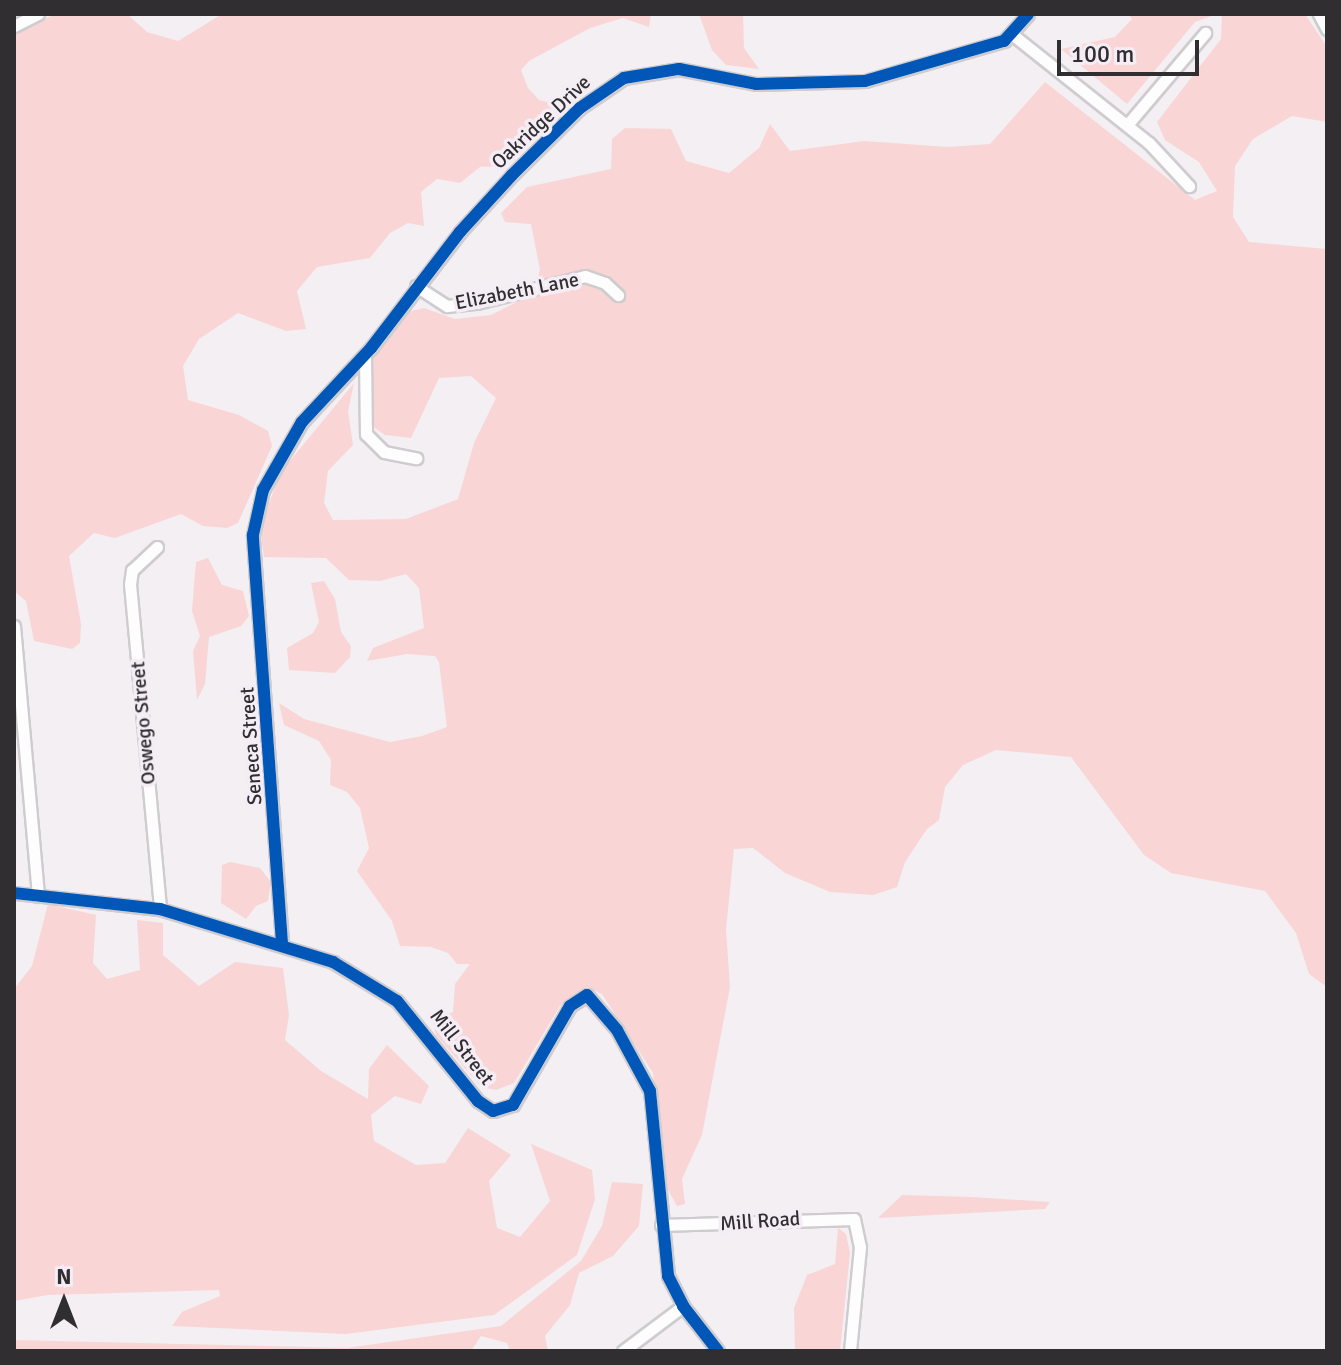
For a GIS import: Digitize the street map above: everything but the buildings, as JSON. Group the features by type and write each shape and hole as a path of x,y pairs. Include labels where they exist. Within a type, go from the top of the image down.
{"street":[{"path":"18,21 38,14"},
{"name":"Oakridge Drive","path":"254,546 257,507 282,454 308,415 365,355 416,286 512,175 580,108 624,78 679,69 756,84 865,81 967,56 1013,35 1028,14"},
{"path":"1319,14 1327,29"},
{"path":"1127,125 1205,33"},
{"path":"1013,35 1127,125 1189,186"},
{"name":"Elizabeth Lane","path":"416,286 447,306 585,276 605,283 618,295"},
{"path":"365,355 366,434 384,452 416,458"},
{"name":"Seneca Street","path":"254,546 282,943"},
{"name":"Oswego Street","path":"157,547 132,570 130,584 160,909"},
{"path":"14,626 38,896"},
{"name":"Mill Street","path":"14,893 160,909 282,943 333,962 397,1001 478,1101 493,1111 513,1105 570,1006 587,995 617,1030 650,1091 661,1225"},
{"name":"Mill Road","path":"661,1225 834,1216 858,1222 850,1351"},
{"path":"661,1225 668,1276 683,1306 718,1351"},
{"path":"623,1351 683,1306"}],"shaded area":[{"path":"55,14 127,14 147,32 178,41 222,14 651,14 649,27 623,18 590,28 529,61 521,70 528,88 539,100 563,106 505,166 480,167 460,183 437,179 421,192 424,226 408,223 390,233 370,258 317,267 297,291 306,329 286,331 238,313 199,339 183,366 188,400 239,415 268,431 272,446 238,523 227,528 203,526 181,514 115,538 94,533 69,556 81,624 80,643 72,649 34,641 26,601 14,591 14,35"},
{"path":"699,14 743,14 744,48 759,69 726,65 712,50"},
{"path":"1128,14 1217,14 1195,22 1127,104 1061,49 1115,37 1132,19"},
{"path":"1222,14 1305,14 1327,47 1327,122 1292,116 1253,139 1235,166 1233,217 1249,242 1327,249 1327,987 1309,974 1296,933 1265,891 1171,873 1144,855 1071,757 996,750 963,765 945,787 939,820 927,829 905,862 897,887 873,895 830,892 785,873 753,848 734,849 726,930 730,987 702,1135 682,1179 685,1204 677,1206 667,1188 653,1073 602,994 589,988 560,1006 514,1083 496,1090 481,1087 436,1035 433,1021 453,1012 455,984 470,964 457,964 448,953 431,947 400,946 392,921 357,871 369,848 360,808 347,792 330,785 331,760 319,741 284,725 279,703 304,719 390,742 447,727 439,662 435,656 407,654 367,661 373,648 424,628 419,588 406,574 380,581 349,580 326,558 264,557 260,528 280,473 354,383 348,411 353,445 328,471 324,503 333,520 406,519 458,499 474,443 496,398 471,376 439,378 411,438 385,435 372,426 370,361 411,311 424,308 455,319 491,315 533,294 540,270 531,224 505,222 501,213 527,187 611,169 612,139 625,128 671,129 686,161 729,173 759,148 770,124 790,151 864,141 948,147 990,144 1045,82 1195,200 1217,191 1199,162 1165,140 1157,122 1221,39"},
{"path":"208,558 222,585 243,591 249,616 241,626 209,637 205,684 197,700 193,651 200,636 192,611 194,585 196,562"},
{"path":"324,581 335,599 341,632 351,646 350,657 335,673 289,670 287,648 313,633 319,622 311,583"},
{"path":"230,862 260,868 271,882 268,901 256,906 246,919 221,903 222,865"},
{"path":"48,904 96,915 93,963 107,979 140,970 137,920 163,923 163,955 199,986 235,962 283,968 289,1015 285,1040 321,1071 368,1099 369,1069 387,1045 429,1086 421,1104 395,1096 371,1115 374,1141 416,1165 445,1163 468,1128 511,1155 489,1181 497,1228 520,1237 550,1201 531,1144 592,1170 595,1199 577,1255 494,1315 346,1334 172,1326 182,1312 220,1296 219,1290 48,1295 14,1301 14,989 32,966"},
{"path":"612,1182 643,1184 639,1226 613,1256 579,1273 570,1305 545,1336 548,1351 510,1351 507,1343 481,1336 471,1351 14,1351 14,1340 347,1348 501,1326 581,1261 602,1226"},
{"path":"902,1195 1050,1202 1045,1209 878,1218"},
{"path":"838,1228 846,1234 850,1253 840,1351 795,1351 794,1308 807,1275 835,1264"}],"cycle path":[{"path":"282,943 253,535 263,490 302,422 371,348 460,232 512,175 580,108 624,78 679,69 756,84 865,81 1004,41 1028,14"},
{"path":"14,893 160,909 333,962 397,1001 478,1101 493,1111 513,1105 570,1006 587,995 617,1030 650,1091 668,1276 683,1306 718,1351"}]}
